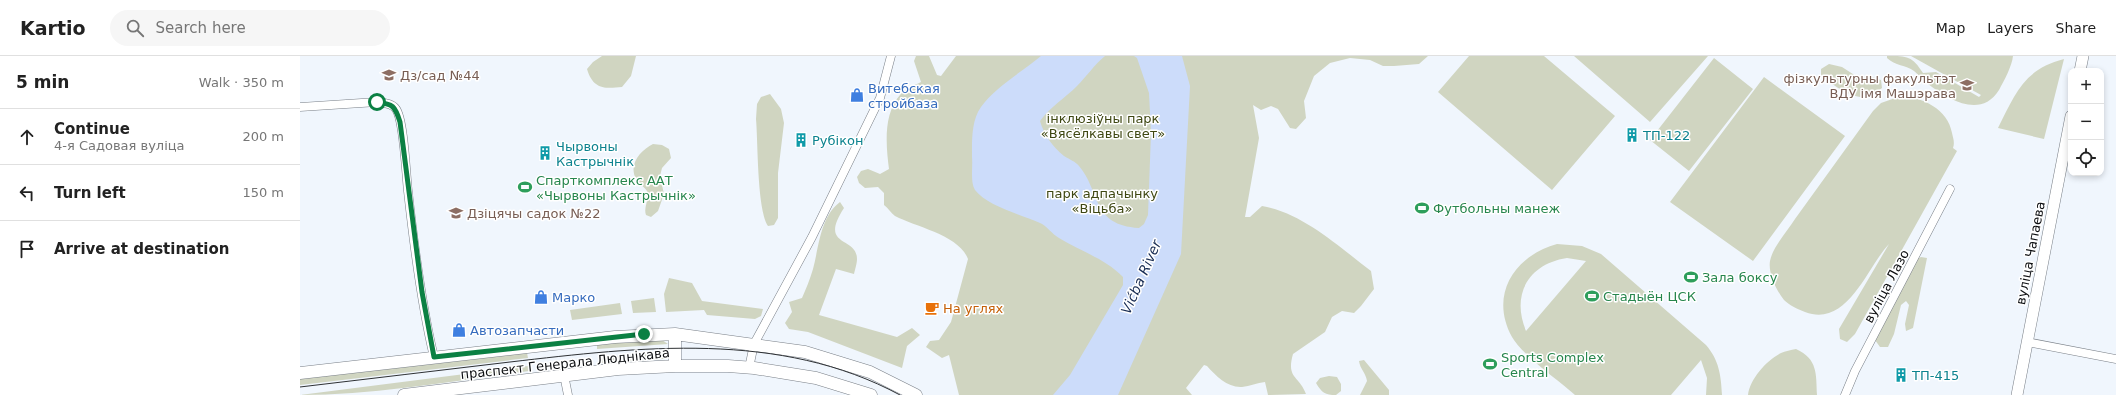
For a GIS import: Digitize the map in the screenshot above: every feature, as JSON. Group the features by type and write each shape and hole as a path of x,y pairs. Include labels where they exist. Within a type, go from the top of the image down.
{"main road":[{"name":"праспект Генерала Люднікава","path":"300,373 615,337 675,334 754,344 812,354 870,372 912,393"},
{"path":"675,334 675,366"},
{"name":"праспект Генерала Люднікава","path":"404,395 451,392 564,375 675,366 750,368 816,378 871,395"}],"street":[{"path":"750,368 754,344 812,237 880,98 891,56"},
{"path":"2081,68 2083,56"},
{"path":"300,108 377,102 388,103 396,109 400,122 428,332 434,357"},
{"name":"вуліца Чапаева","path":"2017,395 2068,131"},
{"name":"вуліца Лазо","path":"1845,395 1855,370 1950,189"},
{"path":"2027,342 2116,359"},
{"path":"564,375 568,395"}],"green space":[{"path":"602,56 636,56 631,76 622,87 610,88 600,86 592,81 587,69 593,62"},
{"name":"парк адпачынку «Віцьба»","path":"916,56 929,56 937,75 941,76 956,56 1428,56 1419,64 1394,66 1383,66 1370,60 1350,58 1330,63 1314,76 1304,101 1306,118 1296,129 1290,128 1278,109 1271,106 1261,110 1253,105 1259,138 1245,217 1250,217 1262,206 1292,216 1306,223 1333,241 1371,271 1374,289 1361,306 1354,313 1342,311 1332,317 1325,332 1293,354 1291,362 1292,373 1306,394 1268,395 1265,382 1242,387 1232,386 1223,381 1204,365 1186,388 1192,395 959,395 949,355 942,358 926,347 930,341 939,340 951,322 968,259 956,244 946,238 895,216 884,205 884,193 878,187 865,188 859,183 857,177 861,171 868,169 880,174 889,169 887,150 888,121 891,111 900,95 907,89 921,82 914,61"},
{"path":"1469,56 1544,56 1615,116 1552,190 1438,92"},
{"path":"1574,56 1708,56 1650,122"},
{"name":"фізкультурны факультэт ВДУ імя Машэрава","path":"1887,56 1909,58 1916,63 1923,73 1936,72 1979,97 1981,95 1911,56 2013,56 2005,78 1999,90 1992,99 1983,104 1974,105 1955,101 1945,96 1928,84 1914,71 1893,63 1887,58"},
{"path":"1714,58 1753,89 1689,171 1650,140"},
{"path":"2064,59 2044,139 1998,128 2022,84 2039,69 2050,63"},
{"path":"1829,64 1842,67 1859,78 1872,77 1881,80 1882,88 1872,95 1865,97 1854,96 1835,86 1821,75 1821,69"},
{"path":"1764,77 1845,136 1753,261 1670,202"},
{"path":"770,94 781,109 784,123 778,173 778,218 774,225 768,226 764,218 760,191 756,119 757,104 761,97"},
{"path":"1901,96 1925,102 1940,111 1950,125 1954,140 1953,148 1957,151 1855,334 1847,342 1840,339 1839,329 1889,244 1855,293 1845,304 1833,311 1820,315 1802,311 1784,300 1773,281 1770,271 1770,261 1774,250 1781,239 1873,111 1881,103"},
{"path":"653,144 662,145 669,149 671,158 662,168 660,176 664,194 658,211 651,217 646,215 645,212 648,197 647,191 637,181 634,168 640,154"},
{"path":"840,202 844,208 837,221 835,230 837,236 855,252 857,259 854,274 836,269 819,315 897,337 912,328 920,335 907,346 902,368 808,332 789,329 785,323 792,312 789,302 802,298 806,288 813,269 824,224 833,208"},
{"name":"Стадыён ЦСК","path":"1557,244 1582,246 1601,254 1706,345 1717,362 1722,395 1706,395 1707,378 1701,360 1671,395 1575,395 1541,368 1524,352 1512,337 1506,321 1503,306 1505,292 1510,279 1518,268 1529,258 1542,250","holes":["1567,258 1586,261 1526,331 1522,318 1522,294 1526,283 1533,274 1553,261"]},
{"path":"1921,257 1927,258 1913,328 1906,331 1905,324 1909,305 1906,301 1901,305 1894,334 1888,347 1880,347 1875,340 1917,259"},
{"path":"669,278 692,283 702,301 763,309 761,316 755,319 707,315 704,310 666,312 664,294"},
{"path":"654,298 656,312 633,313 631,301"},
{"path":"620,303 622,314 572,320 570,310"},
{"path":"662,340 668,344 597,349 597,344"},
{"path":"1796,349 1808,357 1812,362 1816,374 1817,395 1748,395 1749,389 1755,377 1764,366 1775,356 1786,351"},
{"path":"527,353 528,358 300,385 300,379"},
{"path":"646,354 669,354 663,359 598,363 598,358"},
{"path":"1364,360 1389,390 1389,395 1360,395 1367,381 1359,361"},
{"path":"528,366 529,371 414,387 357,393 300,395"},
{"path":"1329,376 1337,377 1341,384 1341,391 1336,395 1324,393 1316,383 1320,378"}],"water":[{"name":"Vićba River","path":"1041,56 1105,56 1077,86 1048,111 1040,121 1046,136 1056,149 1079,166 1086,176 1099,206 1105,214 1112,221 1124,226 1139,228 1144,224 1148,215 1151,133 1149,93 1137,58 1134,56 1182,56 1190,86 1181,254 1118,395 1053,395 1070,375 1123,285 1123,277 1101,260 1059,238 1043,224 1005,210 988,201 980,196 973,187 972,138 975,119 981,107 993,93"}],"tram line":[{"path":"300,387 559,356 658,349 708,348 758,352 807,360 854,374 900,395"}],"place":[{"name":"Дз/сад №44","path":"389,75"},
{"name":"фізкультурны факультэт ВДУ імя Машэрава","path":"1967,85"},
{"name":"Витебская стройбаза","path":"857,95"},
{"name":"ТП-122","path":"1632,135"},
{"name":"Рубікон","path":"801,140"},
{"name":"Чырвоны Кастрычнік","path":"545,153"},
{"name":"Спарткомплекс ААТ «Чырвоны Кастрычнік»","path":"525,187"},
{"name":"Футбольны манеж","path":"1422,208"},
{"name":"Дзіцячы садок №22","path":"456,213"},
{"name":"Зала боксу","path":"1691,277"},
{"name":"Стадыён ЦСК","path":"1592,296"},
{"name":"Марко","path":"541,297"},
{"name":"На углях","path":"932,308"},
{"name":"Автозапчасти","path":"459,330"},
{"name":"Sports Complex Central","path":"1490,364"},
{"name":"ТП-415","path":"1901,375"}],"route":[{"path":"377,102 388,103 396,109 400,122 408,198 428,332 434,357 644,334"}],"park label":[{"name":"інклюзіўны парк «Вясёлкавы свет»","path":"1103,126"}]}
